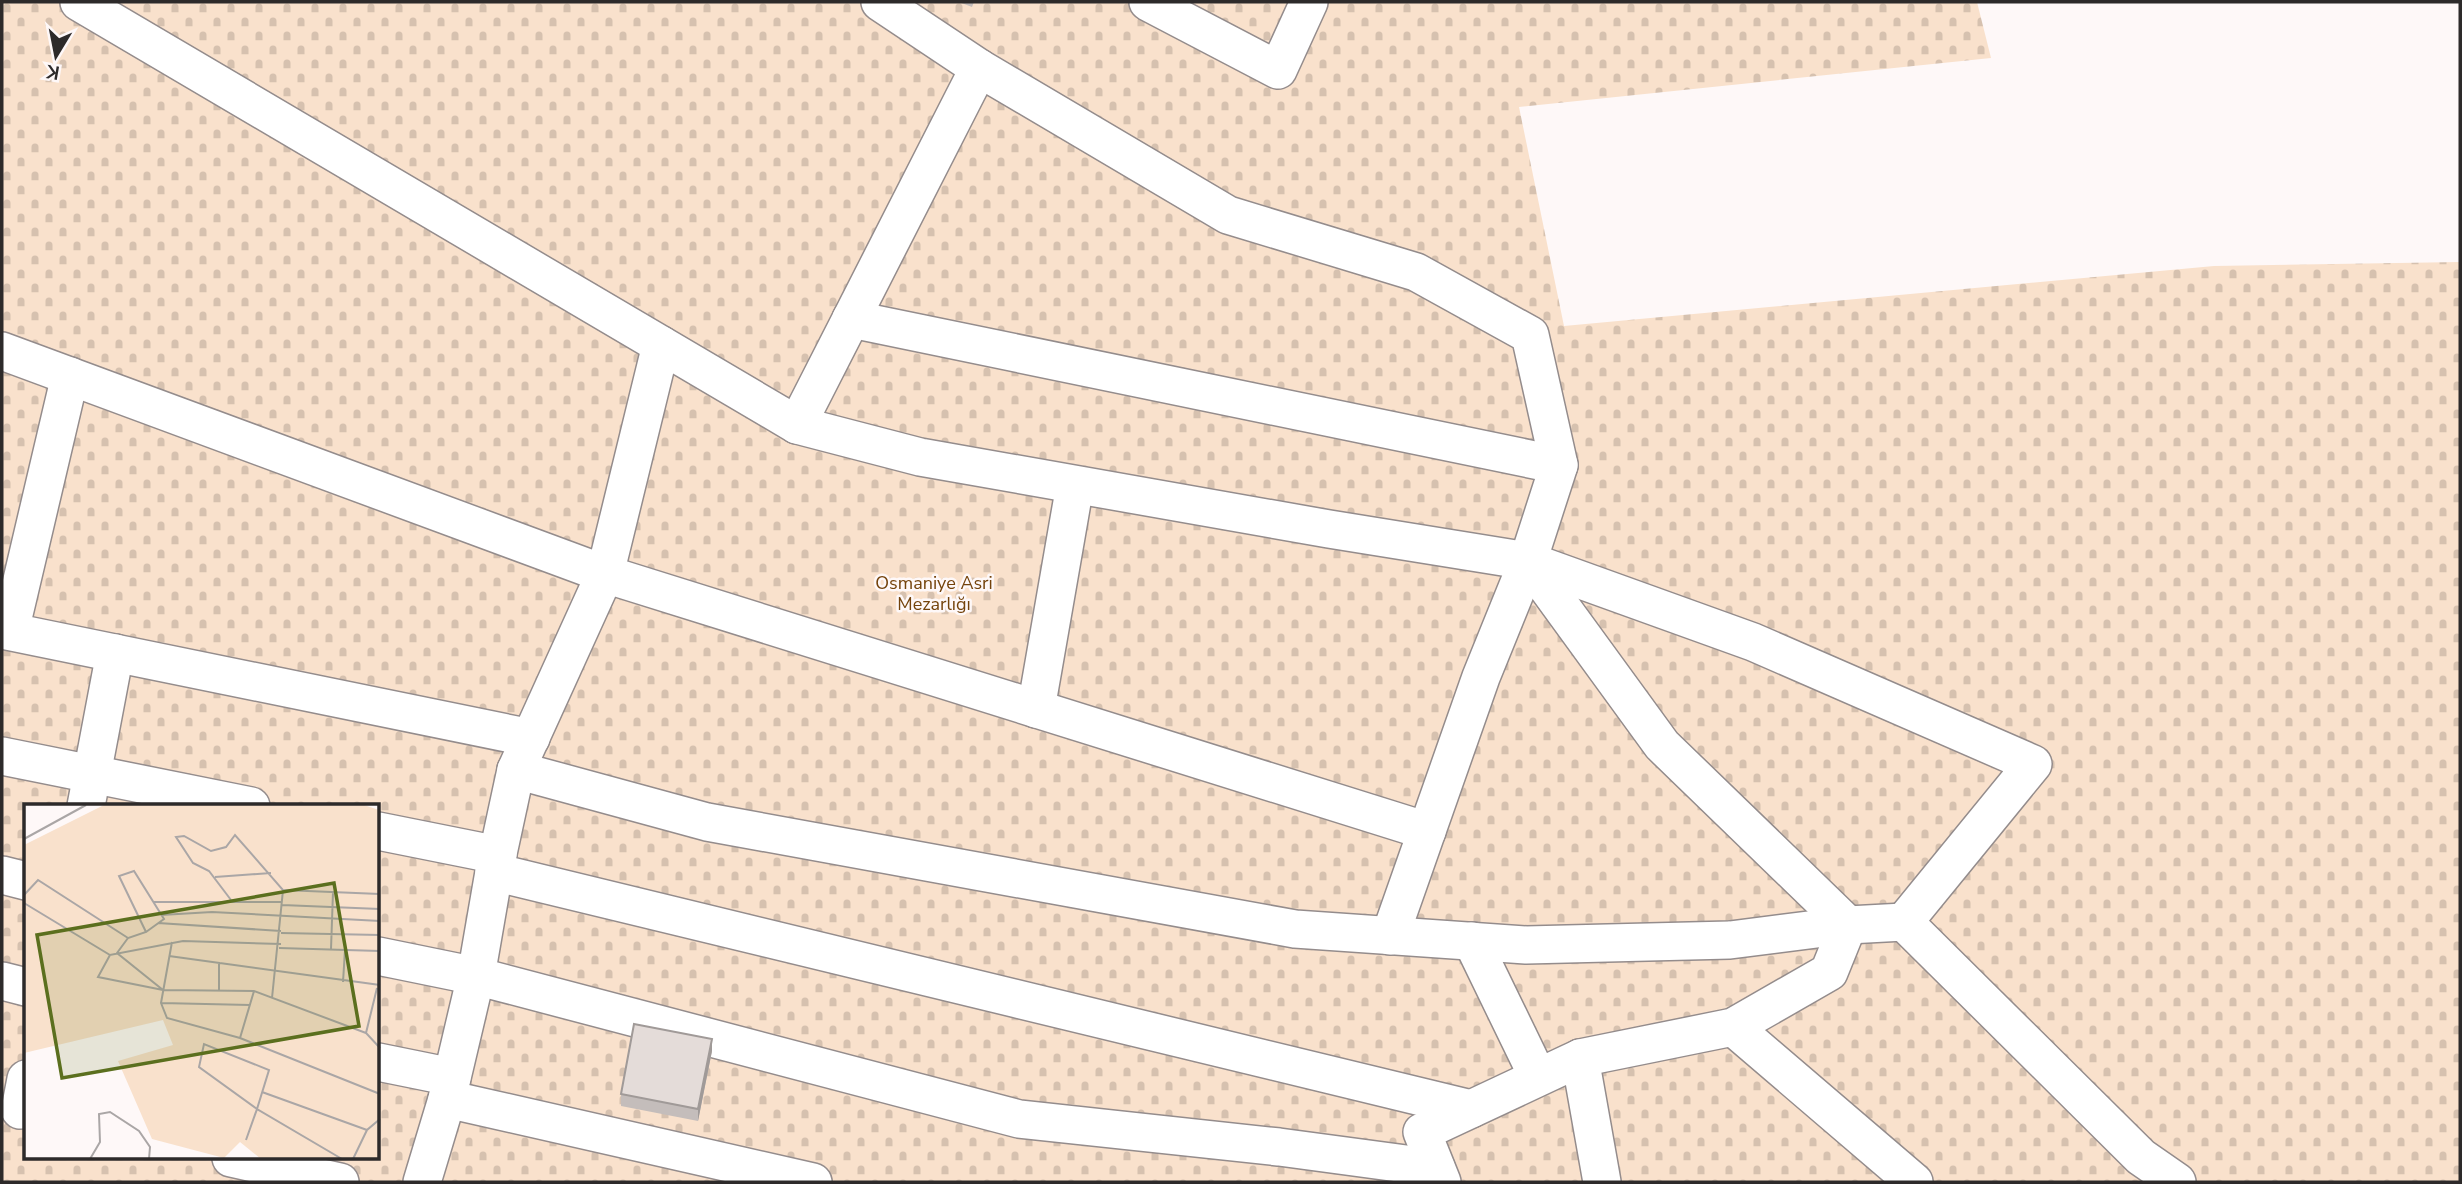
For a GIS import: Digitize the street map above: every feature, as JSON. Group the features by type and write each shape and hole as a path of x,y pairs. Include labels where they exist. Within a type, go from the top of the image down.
{"street":[{"path":"70,376 6,631 115,653 524,754 720,824 1295,929 1526,945 1730,940 1848,925 1904,922 2033,764 1752,642 1528,561 920,457 797,425 79,2"},
{"path":"880,2 979,68 1228,215 1416,272 1530,335 1559,465 1528,561 1481,677 1390,936"},
{"path":"1148,2 1278,70 1309,2"},
{"path":"797,425 979,68"},
{"path":"851,319 1559,465"},
{"path":"422,1182 450,1088 476,976 496,864 524,754 605,574 662,345"},
{"path":"2,351 605,574 1427,831"},
{"path":"1036,709 1075,485"},
{"path":"1528,561 1662,745 1848,925"},
{"path":"90,790 115,653"},
{"path":"2,756 90,790 231,804"},
{"path":"380,832 496,864 1471,1109"},
{"path":"2,875 24,880"},
{"path":"1904,922 2141,1157 2177,1182"},
{"path":"1439,1175 1422,1132 1580,1058 1733,1027 1829,972 1848,925"},
{"path":"1472,941 1538,1077"},
{"path":"380,956 476,976 1020,1119 1279,1147 1439,1175"},
{"path":"2,981 24,986"},
{"path":"1733,1027 1914,1182"},
{"path":"1580,1058 1602,1182"},
{"path":"380,1063 450,1088 813,1182"},
{"path":"240,1160 340,1182"}],"green space":[{"name":"Osmaniye Asri Mezarlığı","path":"2,2 1977,2 1991,58 1519,107 1564,326 2214,266 2460,262 2460,1182 2,1182"}],"building":[{"path":"634,1024 712,1039 698,1109 621,1094"}]}
